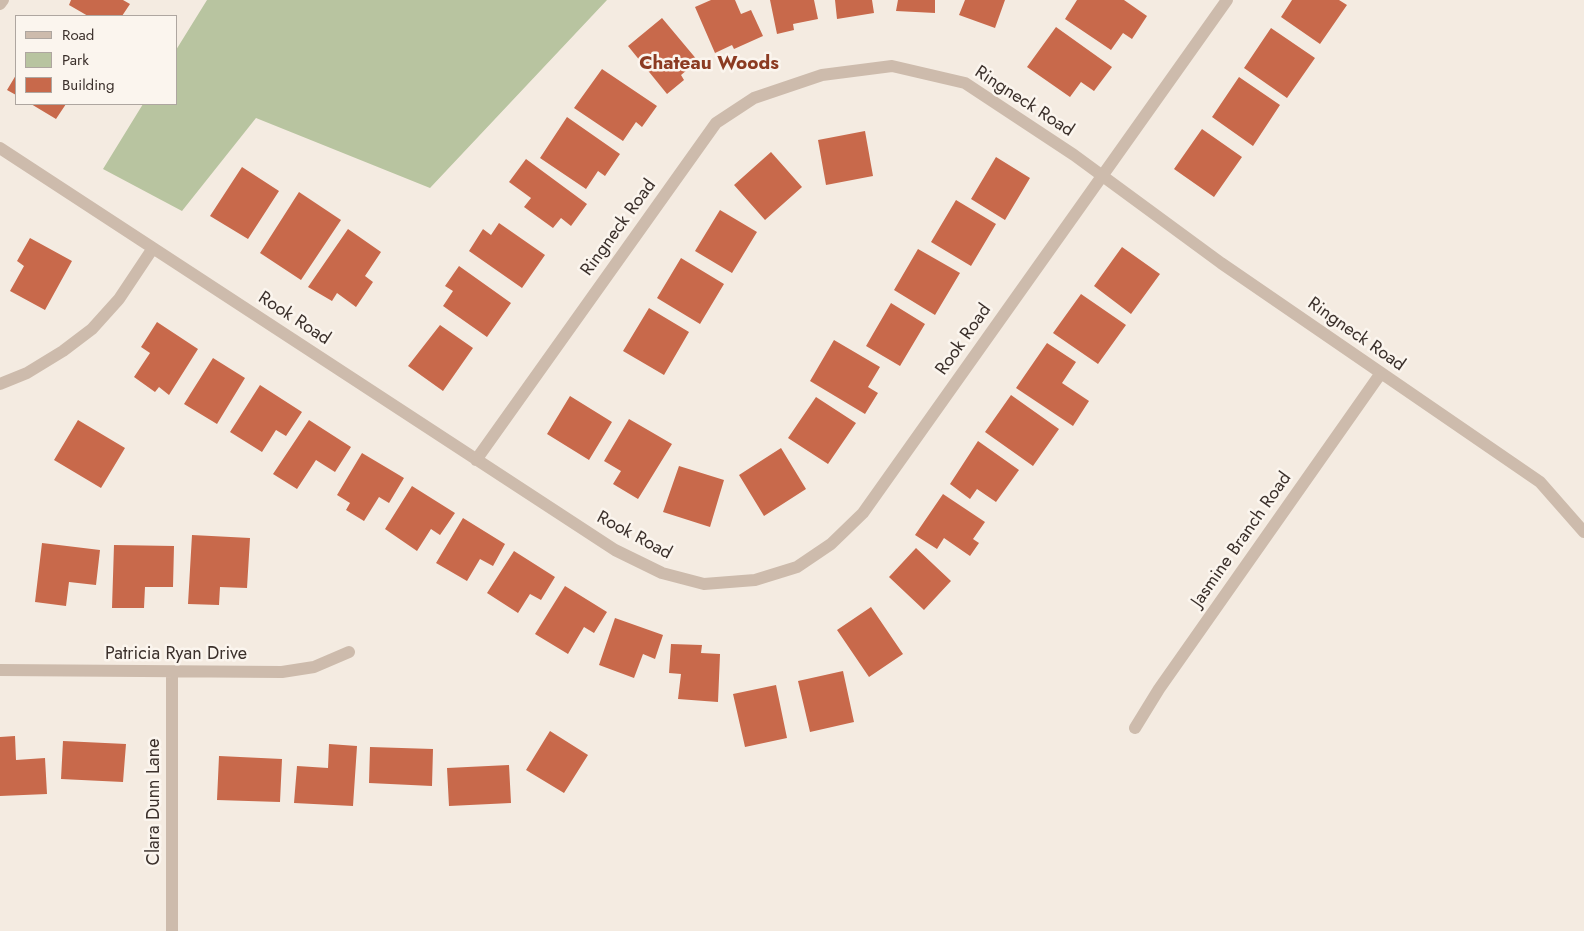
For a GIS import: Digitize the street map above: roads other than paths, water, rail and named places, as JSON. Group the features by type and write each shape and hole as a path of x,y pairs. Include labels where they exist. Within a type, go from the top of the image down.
{"street":[{"path":"0,4 2,0"},
{"name":"Rook Road","path":"0,148 615,550 662,573 704,584 755,580 797,567 831,544 863,514 1227,0"},
{"name":"Ringneck Road","path":"476,460 716,123 754,98 822,75 892,66 965,82 1103,175 1221,263 1540,482 1584,532"},
{"path":"0,384 34,368 92,330 119,299 153,248"},
{"name":"Jasmine Branch Road","path":"1134,728 1381,373"},
{"name":"Patricia Ryan Drive","path":"0,670 172,673 282,672 314,667 349,652"},
{"name":"Clara Dunn Lane","path":"172,673 172,931"}],"district":[{"name":"Chateau Woods","path":"709,64"}]}
